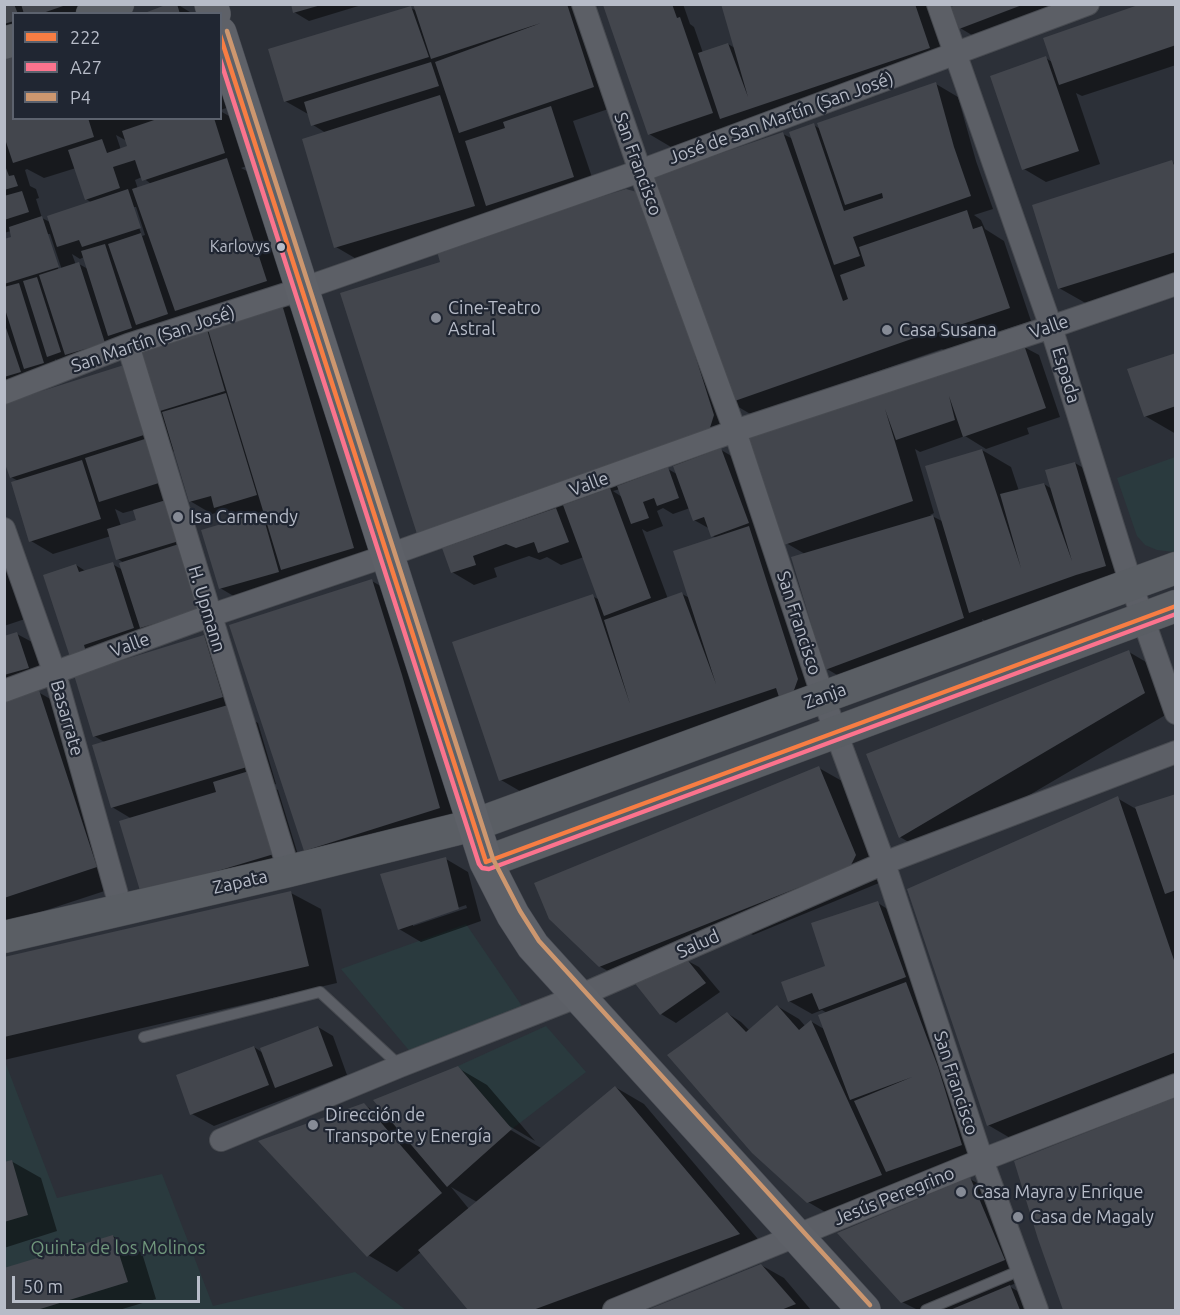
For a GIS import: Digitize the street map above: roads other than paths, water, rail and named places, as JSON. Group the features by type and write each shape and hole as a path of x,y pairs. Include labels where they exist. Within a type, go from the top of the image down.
{"main road":[{"path":"97,12 118,4"},
{"path":"222,39 486,862 513,915 533,946 864,1311"},
{"name":"Zanja","path":"474,825 1176,568"},
{"path":"486,862 1176,606"},
{"name":"Zapata","path":"4,937 289,871 474,825"}],"street":[{"name":"San Francisco","path":"583,4 640,171 735,431 823,696 884,863 982,1160 1036,1311"},
{"name":"Espada","path":"938,4 1051,327 1131,584 1176,713"},
{"name":"José de San Martín (San José)","path":"302,289 640,171 1088,4"},
{"name":"Valle","path":"4,691 209,616 389,555 735,431 1176,284"},
{"name":"San Martín (San José)","path":"4,393 128,345 302,289"},
{"name":"H. Upmann","path":"128,345 209,616 289,871"},
{"name":"Basarrate","path":"4,529 55,674 121,909"},
{"name":"Salud","path":"221,1140 400,1066 579,996 884,863 1176,752"},
{"name":"Jesús Peregrino","path":"614,1311 982,1160 1176,1085"}],"lane":[{"path":"144,1037 320,992 400,1066"},
{"path":"926,1311 1021,1270"}],"place":[{"name":"Karlovys","path":"281,247"},
{"name":"Cine-Teatro Astral","path":"436,318"},
{"name":"Casa Susana","path":"887,330"},
{"name":"Isa Carmendy","path":"178,517"},
{"name":"Dirección de Transporte y Energía","path":"313,1125"},
{"name":"Casa Mayra y Enrique","path":"961,1192"},
{"name":"Casa de Magaly","path":"1018,1217"}],"park label":[{"name":"Quinta de los Molinos","path":"118,1248"}]}
